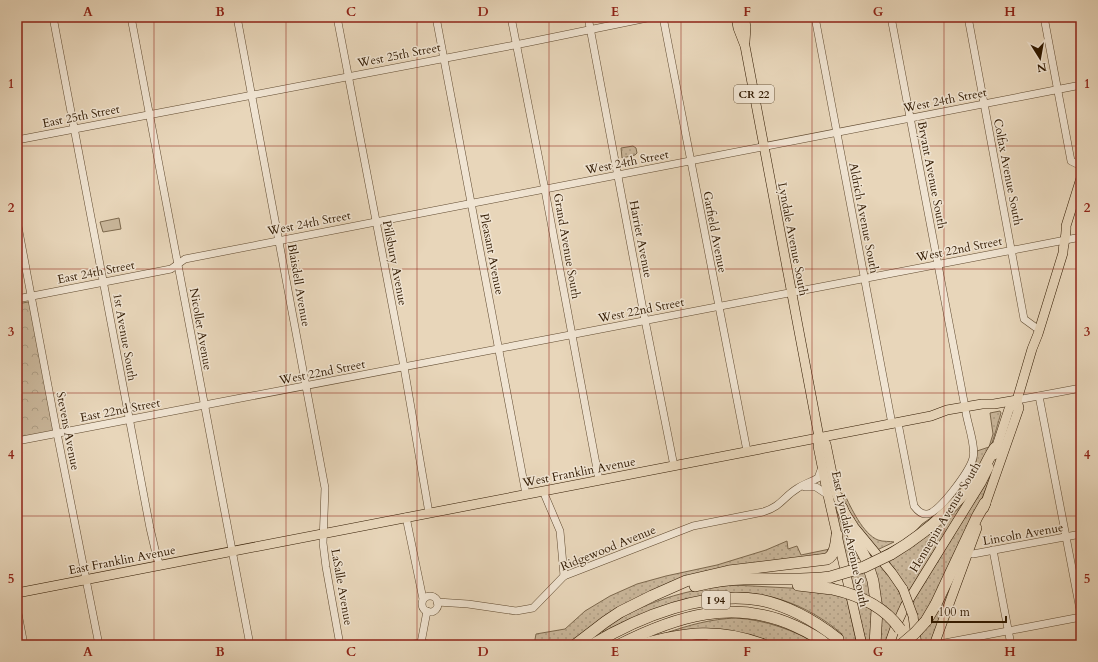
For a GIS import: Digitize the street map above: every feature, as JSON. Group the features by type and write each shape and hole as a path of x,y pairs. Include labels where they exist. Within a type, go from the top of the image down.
{"highway":[{"path":"624,610 666,593 704,584 739,579 807,579 830,577 864,567 891,554 921,534 966,492 981,472 995,448"},
{"path":"901,645 915,634 926,621 936,604 985,503"},
{"path":"842,508 851,531 866,559 873,581 877,609 874,645"},
{"path":"575,645 605,622 624,610 676,586 711,574 745,568 826,560 833,553 837,535"},
{"path":"704,584 745,582 832,589 851,594 875,605 889,616 900,629 907,645"},
{"name":"I 94","path":"592,645 629,626 668,610 695,603 735,599 761,601 785,607 805,617 838,639"},
{"name":"I 94","path":"619,645 646,632 678,621 704,615 737,612 760,614 779,620 809,633 827,645"},
{"path":"640,645 675,636 691,634 738,636 764,645"},
{"path":"659,640 675,637 701,638 714,639 735,645"}],"main road":[{"name":"Lyndale Avenue South","path":"736,17 738,28 745,46 819,438"},
{"name":"Lyndale Avenue South","path":"744,17 746,27 745,46"},
{"name":"Hennepin Avenue South","path":"889,645 895,628 906,606 986,473 1009,409 1017,400 1063,253 1066,226 1081,178"},
{"name":"Hennepin Avenue South","path":"1032,349 1031,340 1034,327 1058,252 1071,227 1081,194"},
{"name":"Hennepin Avenue South","path":"934,645 1019,408 1017,400"},
{"name":"West Franklin Avenue","path":"232,551 931,416 948,410 965,410 982,404 994,404 1017,400"},
{"name":"East Lyndale Avenue South","path":"819,438 818,446 822,467 862,645"},
{"path":"819,438 826,444 836,493 842,508 854,527 892,573 903,589 913,616 917,645"},
{"name":"East Franklin Avenue","path":"17,593 232,551"}],"street":[{"name":"1st Avenue South","path":"54,17 129,420 150,528 160,565"},
{"name":"Nicollet Avenue","path":"131,17 250,645"},
{"name":"Blaisdell Avenue","path":"237,17 326,488 324,533"},
{"name":"Pillsbury Avenue","path":"337,17 404,367 429,513"},
{"name":"Pleasant Avenue","path":"436,17 526,494"},
{"name":"Grand Avenue South","path":"511,17 599,480"},
{"name":"Harriet Avenue","path":"588,17 617,176 674,466"},
{"name":"West 25th Street","path":"150,114 652,17"},
{"name":"Garfield Avenue","path":"663,17 747,452"},
{"name":"Aldrich Avenue South","path":"815,17 864,278 914,506"},
{"name":"Bryant Avenue South","path":"891,17 974,452 971,465 935,510 926,514 917,511 914,506"},
{"name":"Colfax Avenue South","path":"968,17 1024,319 1034,327"},
{"path":"1044,17 1071,161 1081,166"},
{"name":"West 24th Street","path":"178,264 185,259 280,240 545,190 1081,85"},
{"name":"East 25th Street","path":"17,140 150,114"},
{"name":"Stevens Avenue","path":"17,221 99,645"},
{"name":"West 22nd Street","path":"204,406 498,348 1081,237"},
{"name":"East 24th Street","path":"17,299 171,269 178,264"},
{"name":"West Franklin Avenue","path":"1017,400 1081,388"},
{"path":"934,645 1081,616 1039,396"},
{"name":"East 22nd Street","path":"17,441 204,406"},
{"name":"Ridgewood Avenue","path":"437,602 468,604 516,611 533,608 564,576 694,526 772,509 779,505 798,488 818,478 822,467"},
{"name":"Ridgewood Avenue","path":"790,494 803,488 814,486 828,495"},
{"path":"543,491 560,531 564,576"},
{"path":"406,517 424,599 422,606 427,611"},
{"name":"LaSalle Avenue","path":"324,533 323,543 326,567 340,645"},
{"name":"Lincoln Avenue","path":"968,553 973,554 1081,534"},
{"path":"993,550 1011,645"},
{"path":"424,599 428,596 436,598 438,606 435,610 427,611"},
{"path":"17,608 24,645"},
{"path":"421,643 427,611"},
{"path":"406,645 421,643 435,645"}],"green space":[{"path":"633,146 636,148 637,153 635,155 622,158 621,148"},
{"path":"119,218 121,229 103,232 100,222"},
{"path":"28,302 30,304 54,428 52,432 17,439 17,304"},
{"path":"1000,411 1001,413 989,451 978,473 969,485 948,508 922,530 883,556 880,553 910,537 922,524 938,513 951,499 973,469 976,462 977,451 989,447 993,434 990,413"},
{"path":"988,477 990,478 979,506 932,604 919,624 912,601"},
{"path":"831,493 863,557 847,562"},
{"path":"844,493 858,520 867,532 878,540 894,542 877,550 852,519 841,495"},
{"path":"969,496 909,593 887,561"},
{"path":"969,538 931,645 921,645 920,634"},
{"path":"787,541 788,549 797,546 801,555 830,549 829,556 693,577 571,645 534,645 536,634 565,629 585,611 610,596 637,584 717,565 766,550"},
{"path":"881,564 890,575 904,601 896,617 880,603 872,568"},
{"path":"868,570 875,601 854,591 850,576"},
{"path":"734,585 808,589 846,595 857,645 833,645 842,634 828,623 799,606 766,596 732,592 709,595 634,619 603,632 602,630 616,620 665,598 682,593"},
{"path":"855,598 875,608 873,645 867,645"},
{"path":"880,611 893,623 884,645 878,645"},
{"path":"736,618 769,623 800,635 820,645 769,645 666,633 700,623"},
{"path":"686,640 698,641 723,645 653,645"}]}
